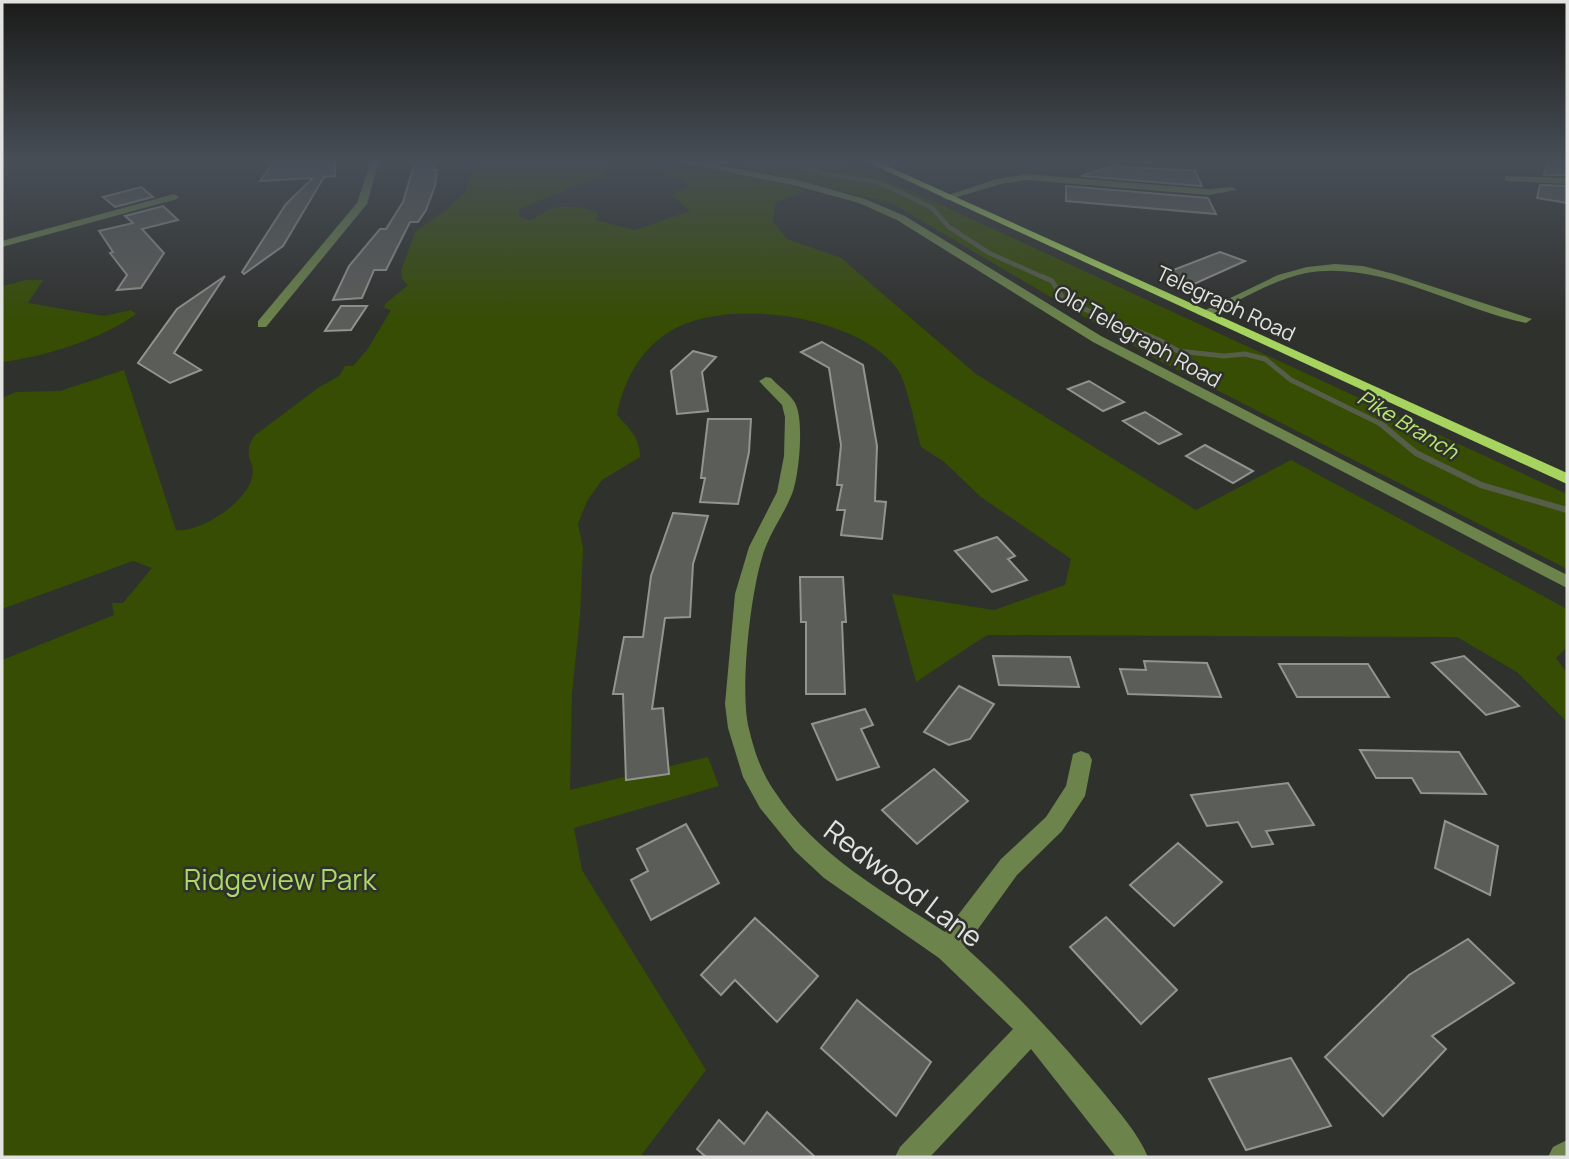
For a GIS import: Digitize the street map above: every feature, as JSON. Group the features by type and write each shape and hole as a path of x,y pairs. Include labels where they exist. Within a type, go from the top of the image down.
{"main road":[{"name":"Telegraph Road","path":"987,215 1567,479"}],"street":[{"path":"2,244 108,215"},
{"path":"262,324 353,215"},
{"name":"Old Telegraph Road","path":"894,215 1097,339 1567,582"},
{"path":"1203,314 1299,272 1336,268 1382,275 1482,310 1527,319"},
{"name":"Redwood Lane","path":"766,381 789,404 792,417 791,456 785,492 757,547 744,594 735,704 744,752 768,802 803,845 832,870 948,949 1032,1029 1114,1129 1133,1157"},
{"path":"948,949 1009,867 1054,824 1077,789 1081,760"},
{"path":"910,1157 1032,1029"}],"green space":[{"name":"Ridgeview Park","path":"439,215 519,215 530,220 540,215 598,215 595,220 635,230 678,215 774,215 773,222 787,239 841,258 976,374 1196,510 1291,460 1567,609 1567,647 1556,658 1567,673 1567,722 1517,672 1457,637 987,635 916,682 892,594 994,610 1065,585 1071,559 981,497 943,461 921,447 901,376 879,351 854,336 823,324 790,317 723,315 694,321 659,339 634,368 617,415 636,439 640,457 602,480 587,501 578,524 583,548 580,617 572,693 570,790 708,757 719,786 574,828 582,870 706,1070 640,1157 2,1157 2,660 114,615 112,603 123,603 152,568 133,561 2,609 2,398 16,392 60,391 124,370 176,530 198,526 222,514 248,487 253,471 249,449 254,436 318,388 339,376 345,366 353,366 367,350 391,310 384,308 385,304 408,285 402,279 401,271 415,232"},
{"path":"912,215 963,215 1567,494 1567,569 1154,358"},
{"path":"26,280 43,280 28,303 104,316 131,310 136,314 107,331 72,346 2,362 2,286"}],"building":[{"path":"173,215 178,220 142,229 164,253 141,288 117,290 127,275 110,253 113,252 99,231 133,223 125,216"},
{"path":"279,215 301,215 283,246 244,274 242,272"},
{"path":"395,215 423,215 418,222 410,222 386,270 374,270 362,298 333,300 349,266 380,229 386,229"},
{"path":"1220,252 1245,261 1194,284 1168,272"},
{"path":"225,276 174,353 201,370 170,383 138,363 177,309"},
{"path":"341,306 367,306 351,330 325,331"},
{"path":"822,342 863,365 877,446 875,501 886,502 882,539 841,535 845,510 837,510 842,485 837,485 841,445 829,368 801,352"},
{"path":"693,351 716,357 702,372 708,411 677,414 671,371"},
{"path":"1089,381 1124,402 1103,411 1068,389"},
{"path":"1145,412 1181,434 1159,444 1123,421"},
{"path":"708,419 751,419 749,452 738,504 700,502 705,478 701,478"},
{"path":"1205,445 1253,471 1233,483 1186,456"},
{"path":"673,513 708,516 693,564 690,617 665,618 652,709 663,708 669,774 626,780 623,694 613,694 624,637 643,637 651,576"},
{"path":"997,537 1015,556 1008,559 1027,580 992,592 955,551"},
{"path":"800,577 843,577 846,622 842,622 845,694 806,694 806,622 801,622"},
{"path":"993,656 1070,657 1079,687 999,685"},
{"path":"1464,656 1519,706 1486,715 1432,663"},
{"path":"1144,661 1207,663 1221,697 1128,694 1120,669 1146,670"},
{"path":"1279,664 1368,664 1389,697 1297,697"},
{"path":"959,686 994,704 970,739 949,745 924,732"},
{"path":"865,709 873,725 861,729 879,767 837,780 812,724"},
{"path":"1360,750 1459,752 1486,794 1421,793 1412,778 1376,778"},
{"path":"934,769 968,801 917,844 882,810"},
{"path":"1288,783 1314,825 1266,831 1273,844 1252,847 1238,822 1207,826 1191,795"},
{"path":"1445,821 1498,846 1490,895 1435,868"},
{"path":"686,824 719,883 651,920 631,880 648,871 637,849"},
{"path":"1178,843 1222,882 1174,926 1130,885"},
{"path":"1106,917 1177,990 1141,1024 1070,947"},
{"path":"755,918 818,976 777,1022 735,980 721,995 701,975"},
{"path":"1468,939 1514,983 1432,1036 1446,1049 1383,1116 1325,1057 1409,975"},
{"path":"857,1000 931,1062 896,1116 821,1048"},
{"path":"1291,1058 1331,1126 1246,1150 1209,1079"},
{"path":"767,1112 815,1157 706,1157 697,1149 719,1120 744,1144"}],"waterway":[{"name":"Pike Branch","path":"938,215 949,227 989,253 1045,278"},
{"name":"Pike Branch","path":"1041,276 1052,281 1065,301 1159,340 1178,351 1224,356 1245,354 1265,359 1291,380 1381,424"},
{"name":"Pike Branch","path":"1381,424 1385,426"},
{"name":"Pike Branch","path":"1381,424 1416,453 1481,485 1567,510"}]}
